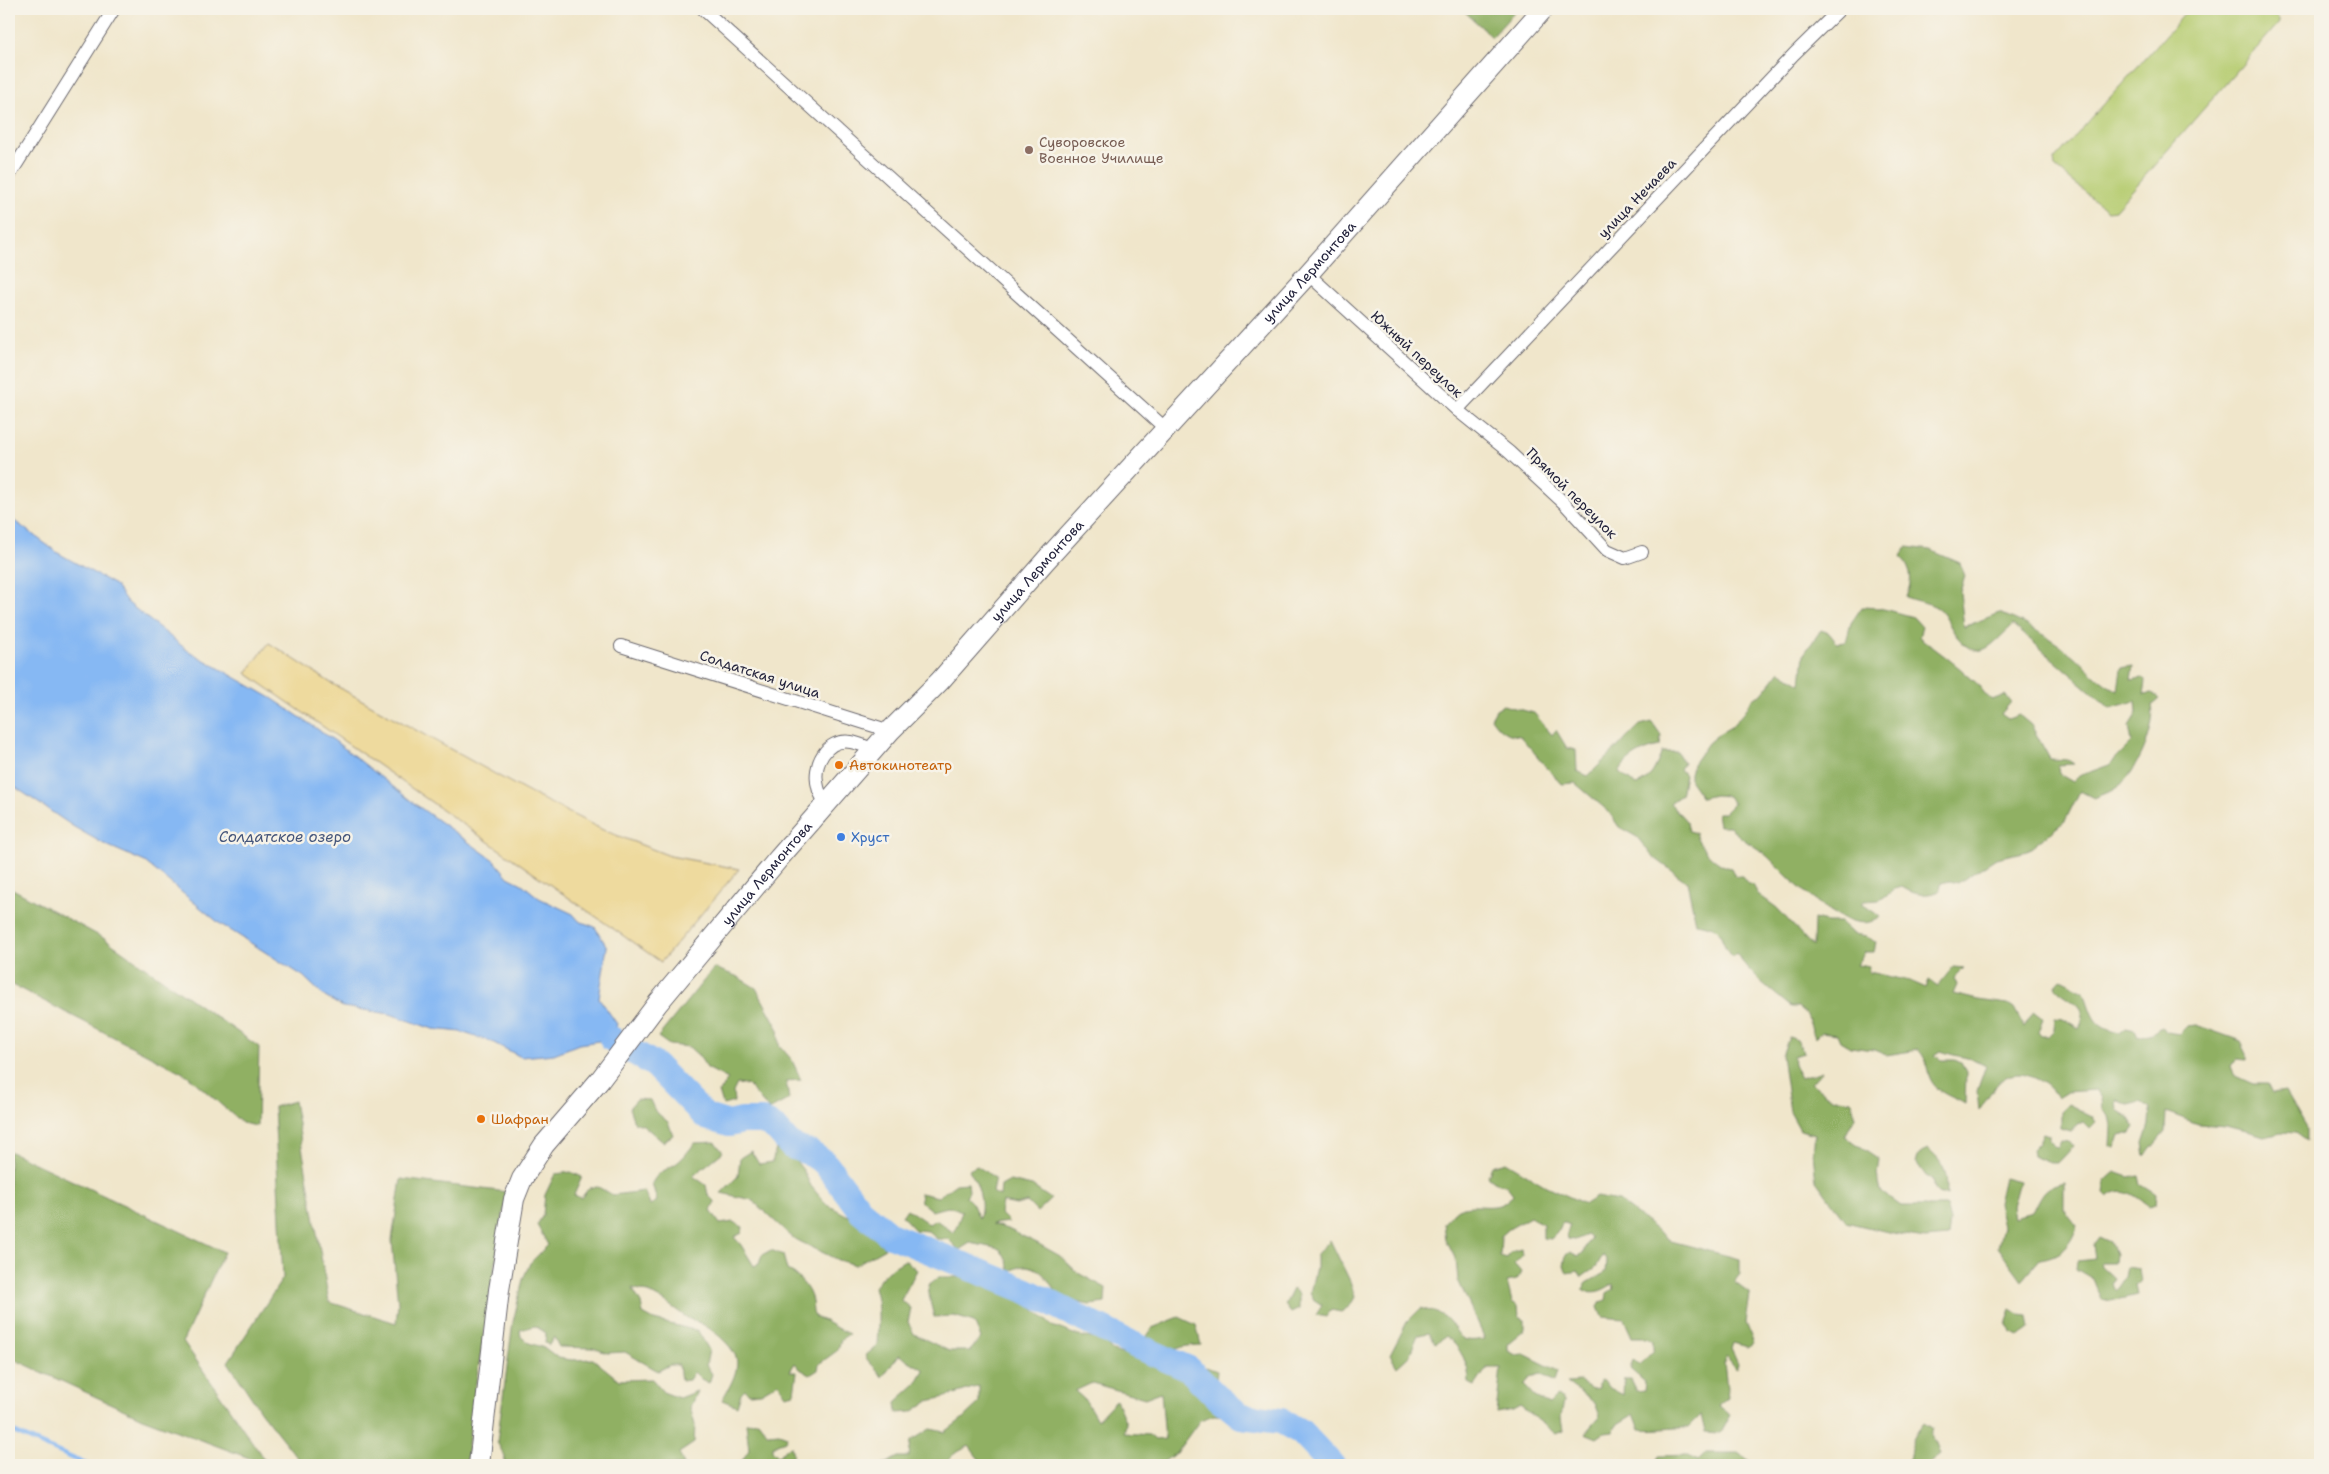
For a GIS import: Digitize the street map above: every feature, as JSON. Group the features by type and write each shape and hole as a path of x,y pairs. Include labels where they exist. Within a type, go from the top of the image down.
{"main road":[{"name":"улица Лермонтова","path":"479,1465 499,1290 514,1199 522,1179 544,1146 616,1060 658,1003 873,750 940,681 1308,274 1543,9"}],"street":[{"path":"9,176 114,9"},
{"path":"703,9 1166,429"},
{"name":"улица Нечаева","path":"1456,410 1794,54 1840,9"},
{"name":"Южный переулок","path":"1308,274 1456,410 1509,452"},
{"name":"Прямой переулок","path":"1509,452 1564,503 1607,550 1625,558 1642,552"},
{"name":"Солдатская улица","path":"621,646 890,731"},
{"path":"826,804 817,786 816,772 821,755 833,745 850,742 873,750"}],"green space":[{"path":"1462,9 1517,9 1492,37"},
{"path":"2189,9 2270,9 2279,19 2279,23 2115,210 2108,211 2055,167 2054,160"},
{"path":"1907,547 1930,550 1960,563 1965,576 1960,592 1964,627 1999,613 2027,625 2054,641 2104,683 2118,691 2121,668 2133,666 2131,680 2142,678 2146,682 2144,694 2152,693 2159,699 2152,705 2151,726 2143,750 2131,773 2116,788 2094,798 2080,791 2065,821 2027,851 1996,858 1958,883 1950,881 1941,883 1940,891 1926,894 1916,894 1902,887 1895,889 1880,900 1864,901 1862,904 1881,917 1868,923 1853,921 1837,915 1821,905 1763,853 1738,835 1730,826 1719,826 1717,813 1724,813 1733,804 1728,796 1714,795 1702,798 1690,781 1693,764 1708,743 1731,727 1745,711 1752,699 1762,694 1780,671 1801,684 1804,654 1821,630 1829,633 1837,643 1846,642 1851,623 1862,607 1880,608 1913,617 1922,627 1919,637 1967,674 1989,698 1992,700 2005,695 2011,702 2001,714 2008,719 2019,715 2031,725 2050,759 2068,760 2074,764 2058,765 2059,774 2073,782 2079,776 2109,765 2132,742 2129,726 2137,713 2136,701 2110,708 2013,625 1985,649 1972,649 1964,644 1938,608 1906,597 1910,585 1910,576 1901,556"},
{"path":"1503,705 1534,713 1552,735 1556,730 1567,748 1576,750 1577,771 1588,776 1640,725 1652,722 1661,735 1660,746 1648,749 1632,758 1619,772 1636,785 1650,776 1662,752 1677,752 1684,763 1680,769 1685,775 1681,795 1670,803 1687,822 1689,831 1695,833 1700,844 1714,859 1731,868 1735,876 1742,876 1748,884 1753,885 1758,894 1777,908 1813,947 1814,919 1840,922 1853,934 1867,936 1876,943 1874,952 1865,952 1857,965 1869,967 1868,972 1910,981 1926,988 1929,980 1938,986 1953,967 1964,968 1954,978 1957,985 1953,994 2008,1004 2014,1008 2024,1027 2034,1011 2043,1018 2038,1032 2041,1036 2048,1036 2054,1030 2055,1018 2063,1019 2079,1028 2083,1020 2083,1013 2080,1007 2055,986 2061,979 2084,991 2095,1019 2104,1028 2111,1031 2120,1033 2126,1028 2135,1030 2138,1037 2152,1033 2161,1027 2167,1032 2179,1034 2187,1026 2196,1025 2241,1041 2247,1053 2247,1060 2236,1059 2230,1067 2233,1075 2253,1084 2267,1084 2272,1094 2285,1092 2307,1130 2307,1141 2296,1133 2281,1132 2265,1136 2227,1126 2198,1124 2166,1112 2165,1132 2145,1156 2143,1143 2149,1125 2150,1109 2141,1102 2129,1105 2117,1100 2118,1110 2129,1117 2135,1127 2131,1133 2119,1136 2115,1148 2110,1146 2111,1126 2109,1115 2103,1109 2102,1098 2096,1090 2067,1092 2057,1098 2050,1088 2034,1078 2024,1074 2015,1074 2007,1076 2000,1081 1979,1111 1977,1091 1986,1065 1981,1062 1941,1051 1935,1055 1941,1060 1955,1060 1961,1063 1966,1072 1965,1104 1935,1086 1930,1078 1924,1057 1918,1050 1886,1055 1874,1050 1850,1047 1840,1041 1837,1034 1821,1032 1815,1038 1807,1015 1798,1007 1791,1007 1768,988 1754,975 1736,953 1732,957 1716,929 1696,923 1687,882 1652,856 1637,837 1619,827 1608,811 1575,783 1561,784 1520,736 1507,733 1497,726 1491,718 1496,709"},
{"path":"9,887 105,939 259,1047 257,1126 242,1123 187,1075 9,983"},
{"path":"714,968 736,976 756,988 778,1028 779,1045 792,1060 801,1080 786,1081 789,1099 769,1110 748,1085 737,1084 733,1092 734,1102 723,1105 719,1092 728,1079 707,1068 699,1056 689,1047 669,1045 658,1037"},
{"path":"1789,1037 1797,1040 1804,1053 1793,1056 1794,1064 1801,1078 1822,1071 1811,1083 1832,1098 1852,1101 1855,1117 1845,1136 1879,1159 1877,1174 1881,1192 1901,1206 1946,1206 1950,1221 1948,1236 1925,1238 1892,1233 1846,1222 1816,1181 1813,1154 1815,1134 1800,1130 1790,1112 1782,1055"},
{"path":"637,1099 650,1100 655,1111 668,1122 673,1135 663,1142 643,1125 634,1122 629,1108"},
{"path":"294,1101 329,1302 396,1323 398,1304 392,1240 401,1179 507,1192 473,1401 466,1465 303,1465 261,1412 228,1362 283,1278 274,1107"},
{"path":"2068,1104 2092,1116 2096,1122 2090,1128 2084,1122 2077,1124 2072,1131 2061,1128 2061,1112"},
{"path":"2043,1133 2049,1135 2049,1141 2053,1146 2058,1147 2061,1140 2068,1141 2072,1147 2057,1163 2050,1163 2033,1156 2032,1149 2039,1142"},
{"path":"715,1142 723,1152 693,1176 706,1185 708,1195 715,1202 711,1211 720,1224 733,1222 743,1227 742,1233 734,1237 754,1266 759,1264 762,1255 771,1250 783,1255 787,1270 799,1279 809,1292 815,1317 849,1334 841,1339 838,1350 819,1364 818,1370 810,1375 800,1369 795,1363 790,1371 797,1372 794,1393 786,1395 778,1383 761,1393 749,1394 745,1389 741,1393 737,1406 722,1400 733,1380 736,1368 737,1362 734,1352 721,1337 710,1329 688,1318 661,1299 647,1292 632,1288 641,1303 643,1314 654,1320 698,1331 709,1350 706,1365 712,1374 709,1383 701,1379 694,1372 689,1380 681,1381 679,1365 670,1365 658,1371 625,1352 607,1353 593,1348 559,1347 554,1337 549,1345 545,1343 546,1333 535,1326 520,1330 521,1337 529,1343 545,1348 558,1358 572,1360 593,1359 619,1380 652,1379 663,1392 679,1398 697,1391 690,1407 695,1425 694,1443 679,1453 684,1465 504,1465 505,1457 497,1442 513,1322 523,1279 530,1263 548,1245 537,1225 543,1215 545,1195 555,1174 571,1172 582,1177 574,1195 581,1198 589,1188 598,1187 613,1195 644,1191 650,1205 657,1201 652,1183 659,1174 676,1164 695,1143"},
{"path":"776,1149 793,1157 803,1170 811,1186 826,1204 861,1223 885,1248 855,1265 838,1260 793,1238 752,1200 721,1193 738,1176 740,1158 751,1151 759,1164 772,1162"},
{"path":"1927,1149 1938,1159 1944,1169 1947,1195 1940,1195 1934,1189 1932,1179 1926,1176 1916,1162 1919,1155"},
{"path":"9,1151 224,1252 183,1341 268,1465 142,1418 9,1357"},
{"path":"1506,1162 1546,1186 1585,1204 1596,1197 1619,1201 1671,1241 1740,1259 1740,1274 1734,1282 1750,1294 1746,1323 1754,1343 1748,1347 1733,1343 1731,1349 1738,1364 1736,1369 1726,1357 1724,1363 1728,1397 1718,1405 1730,1415 1720,1433 1705,1432 1701,1415 1688,1428 1640,1429 1634,1414 1616,1425 1613,1432 1604,1433 1597,1438 1585,1433 1600,1416 1595,1403 1567,1383 1580,1382 1592,1389 1598,1388 1598,1382 1602,1379 1608,1387 1623,1395 1624,1379 1630,1379 1636,1391 1644,1390 1645,1382 1630,1369 1633,1360 1640,1364 1653,1350 1653,1341 1647,1337 1632,1337 1624,1319 1602,1317 1598,1307 1601,1302 1606,1300 1607,1294 1614,1289 1613,1284 1598,1291 1582,1290 1587,1283 1606,1272 1607,1261 1603,1255 1596,1267 1582,1277 1578,1271 1567,1273 1564,1265 1566,1255 1570,1252 1578,1256 1583,1253 1591,1238 1587,1235 1575,1240 1568,1239 1567,1234 1570,1225 1562,1222 1557,1233 1551,1239 1543,1238 1543,1224 1530,1217 1501,1236 1500,1256 1507,1258 1511,1252 1521,1249 1522,1256 1514,1264 1521,1272 1517,1280 1507,1282 1512,1302 1518,1306 1519,1317 1525,1320 1525,1329 1508,1343 1508,1351 1516,1355 1524,1354 1558,1371 1555,1382 1541,1374 1531,1377 1524,1385 1535,1397 1549,1404 1557,1396 1564,1401 1561,1417 1563,1431 1556,1434 1520,1406 1513,1410 1496,1413 1501,1368 1487,1368 1475,1386 1469,1383 1466,1363 1460,1351 1446,1336 1436,1343 1429,1333 1418,1335 1409,1356 1397,1367 1390,1355 1407,1322 1421,1308 1445,1317 1464,1339 1485,1339 1458,1280 1456,1260 1446,1240 1444,1223 1458,1209 1473,1206 1494,1206 1507,1201 1513,1194 1506,1185 1498,1184 1488,1176 1492,1166"},
{"path":"977,1166 995,1178 992,1192 1000,1196 1001,1186 1010,1181 1032,1186 1051,1199 1037,1212 1027,1202 1016,1205 1002,1202 1000,1213 1009,1222 992,1224 1037,1243 1060,1256 1078,1273 1106,1288 1105,1303 1090,1305 1057,1298 1046,1277 1036,1269 1025,1266 1009,1271 1007,1261 1000,1249 970,1243 959,1250 948,1239 937,1239 928,1231 915,1230 902,1216 907,1209 929,1224 936,1220 954,1233 962,1212 951,1207 932,1211 921,1202 920,1193 938,1197 956,1184 968,1183 969,1191 966,1197 972,1203 979,1218 981,1212 980,1193 969,1170"},
{"path":"2115,1172 2129,1177 2138,1175 2140,1184 2156,1194 2155,1204 2149,1206 2134,1195 2124,1191 2113,1193 2108,1197 2104,1193 2106,1180"},
{"path":"2004,1177 2019,1181 2012,1207 2014,1217 2032,1212 2038,1200 2047,1189 2064,1182 2064,1209 2077,1226 2072,1239 2064,1248 2054,1255 2040,1259 2022,1280 1998,1247 2003,1226 1998,1203"},
{"path":"2099,1237 2110,1242 2115,1254 2114,1263 2101,1263 2102,1267 2114,1278 2111,1284 2116,1290 2125,1277 2127,1267 2139,1269 2141,1281 2135,1286 2137,1295 2111,1301 2101,1299 2093,1279 2076,1269 2077,1261 2095,1259 2093,1245"},
{"path":"1330,1240 1350,1281 1355,1297 1350,1306 1341,1312 1331,1310 1326,1317 1316,1315 1322,1305 1313,1299 1310,1293 1316,1267 1316,1255"},
{"path":"905,1260 917,1270 901,1300 911,1308 908,1322 914,1334 949,1351 970,1351 981,1338 974,1322 954,1316 934,1317 928,1285 939,1277 961,1277 1009,1293 1033,1308 1052,1326 1079,1336 1103,1340 1112,1351 1123,1354 1133,1333 1146,1338 1152,1328 1179,1317 1196,1325 1201,1345 1183,1347 1174,1351 1162,1365 1193,1378 1206,1367 1217,1371 1215,1389 1229,1400 1239,1422 1228,1416 1214,1415 1200,1420 1176,1453 1163,1462 1164,1465 987,1465 978,1458 969,1446 954,1454 943,1465 883,1465 898,1457 909,1457 911,1441 930,1429 945,1432 979,1403 979,1386 928,1401 912,1412 897,1413 896,1402 916,1384 924,1370 899,1355 882,1377 865,1356 877,1346 878,1308 874,1287 887,1271","holes":["1092,1383 1145,1398 1161,1392 1165,1439 1155,1440 1149,1435 1124,1433 1126,1423 1116,1400 1097,1420 1086,1401 1075,1391"]},
{"path":"1293,1289 1299,1294 1299,1309 1291,1313 1285,1305"},
{"path":"2011,1309 2019,1314 2028,1315 2030,1328 2019,1336 2011,1332 2006,1323"},
{"path":"758,1421 768,1434 779,1433 787,1436 785,1440 772,1447 772,1450 778,1456 791,1446 793,1455 783,1460 784,1465 739,1465 749,1450 746,1423"},
{"path":"1924,1423 1932,1428 1930,1436 1936,1443 1940,1455 1927,1465 1908,1465 1912,1442"},
{"path":"1706,1453 1738,1453 1752,1463 1752,1465 1654,1465 1659,1456 1687,1455 1697,1461"}],"sand":[{"path":"269,643 331,683 524,790 603,830 670,856 739,869 661,962 246,673"}],"water":[{"name":"Солдатское озеро","path":"9,517 58,553 115,585 127,602 187,650 273,699 335,741 415,804 495,861 508,877 522,884 539,898 573,914 579,921 595,927 607,947 599,998 617,1024 612,1039 579,1044 554,1054 521,1057 492,1042 461,1032 433,1029 390,1014 343,1007 325,997 303,976 219,923 145,862 104,844 74,827 9,783"}],"waterway":[{"path":"612,1039 655,1065 706,1117 729,1124 742,1121 763,1121 777,1130 791,1146 810,1153 825,1163 860,1210 890,1235 1027,1291 1130,1343 1189,1369 1216,1396 1241,1416 1281,1421 1301,1432 1332,1465"},
{"path":"9,1430 88,1465"}],"place":[{"name":"Суворовское Военное Училище","path":"1029,150"},
{"name":"Автокинотеатр","path":"839,765"},
{"name":"Хруст","path":"841,837"},
{"name":"Шафран","path":"481,1119"}]}
